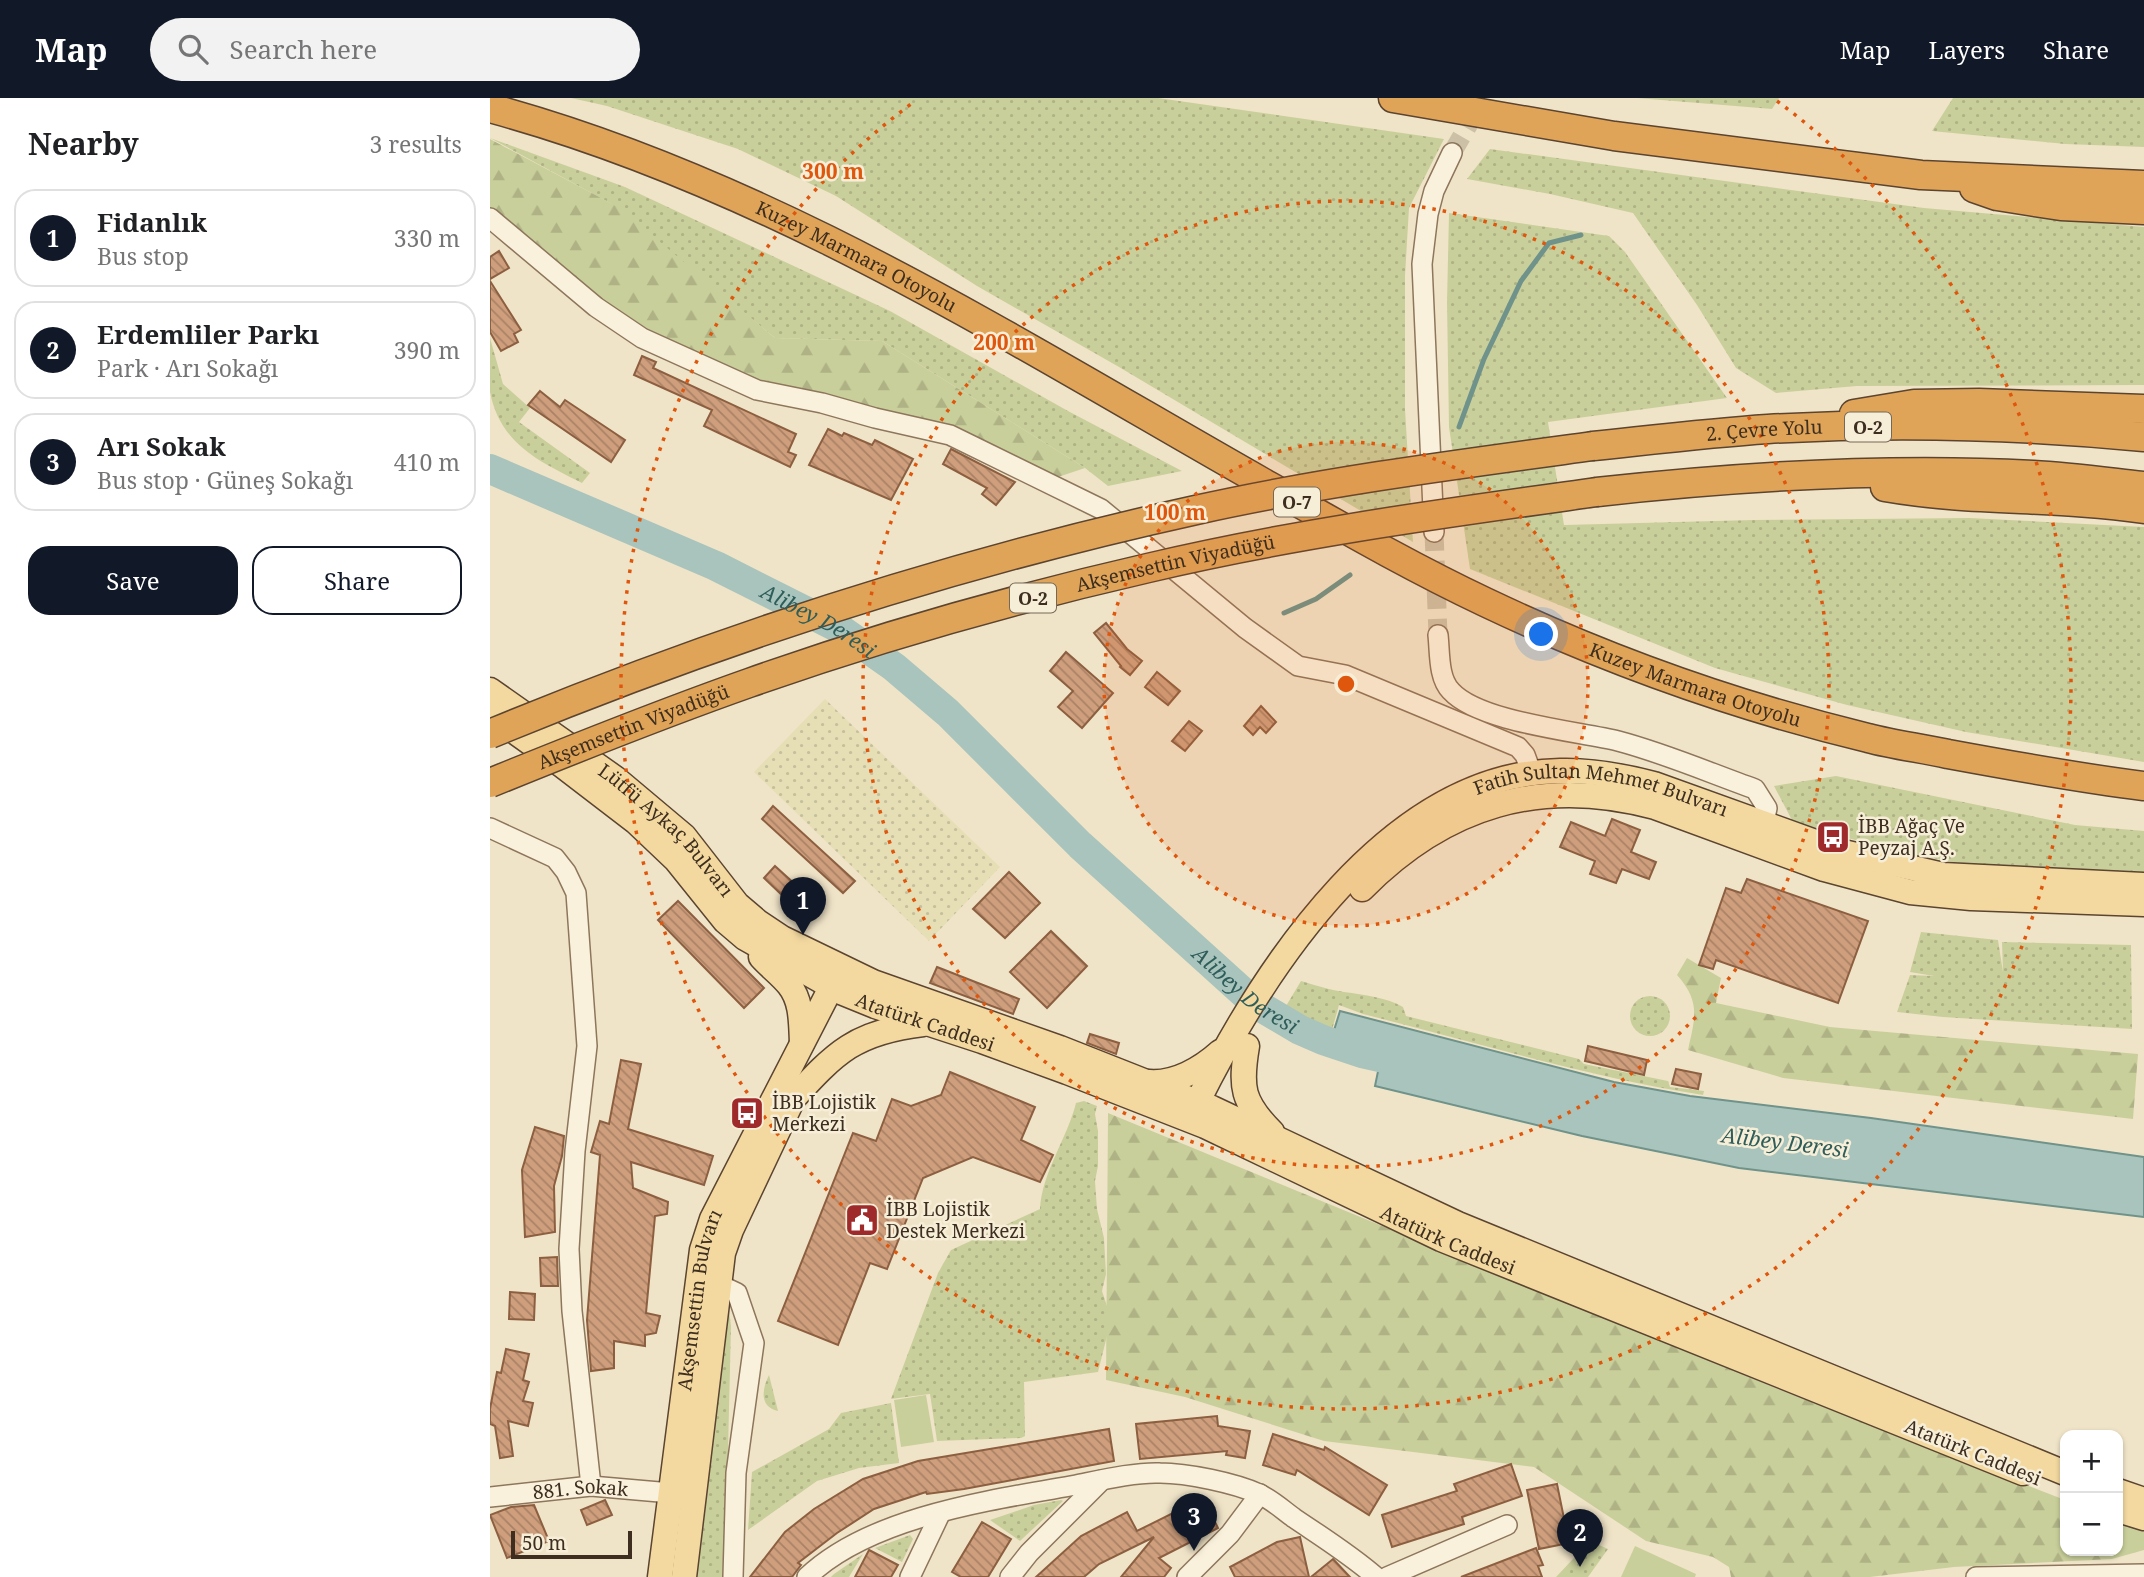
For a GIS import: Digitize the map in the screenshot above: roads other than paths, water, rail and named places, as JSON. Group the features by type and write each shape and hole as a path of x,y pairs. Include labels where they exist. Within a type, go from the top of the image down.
{"highway":[{"path":"1393,98 1614,136 1948,178 2068,180 2144,186"},
{"name":"Kuzey Marmara Otoyolu","path":"490,108 640,156 790,220 1002,334 1365,541 1483,601 1595,651 1660,676 1741,702 1868,738 2085,778 2144,786"},
{"path":"1948,178 1997,196 2061,206 2144,210"},
{"path":"1807,428 1864,411 1914,404 1979,403 2144,409"},
{"name":"2. Çevre Yolu","path":"490,734 760,632 906,586 1182,513 1264,496 1593,446 1706,434 1807,428 2003,428 2144,437"},
{"path":"1817,474 1932,494 2106,503 2144,509"},
{"name":"O-2","path":"1817,474 2034,475 2144,486"},
{"name":"Akşemsettin Viyadüğü","path":"490,783 749,683 936,624 1148,568 1318,534 1597,492 1817,474"}],"main road":[{"name":"Lütfü Aykaç Bulvarı","path":"490,690 596,764 684,836 717,882 737,904 758,922 843,980"},
{"name":"Lütfü Aykaç Bulvarı","path":"490,714 636,822 676,860 725,922 745,938 843,980"},
{"name":"Fatih Sultan Mehmet Bulvarı","path":"1203,1112 1309,921 1343,883 1394,836 1459,796 1486,785 1532,774 1570,771 1627,777 1654,783 1727,822"},
{"name":"Fatih Sultan Mehmet Bulvarı","path":"1283,969 1396,857 1422,839 1458,818 1492,806 1561,793 1628,799 1727,822 1760,834 1943,875 2144,885"},
{"name":"Fatih Sultan Mehmet Bulvarı","path":"1760,834 1824,869 1883,887 1935,896 2144,904"},
{"path":"745,938 795,993 801,1015 802,1044"},
{"name":"Atatürk Caddesi","path":"843,980 875,1006 1055,1067 1142,1091"},
{"name":"Atatürk Caddesi","path":"843,980 1285,1144 1482,1234 2060,1471"},
{"name":"Akşemsettin Bulvarı","path":"660,1577 682,1493 708,1282 702,1250 712,1220 802,1044 843,980"},
{"name":"Akşemsettin Bulvarı","path":"708,1282 792,1100 843,980"},
{"path":"792,1100 839,1052 851,1044 888,1030 930,1023"},
{"path":"1142,1091 1184,1075 1244,1041"},
{"path":"1244,1041 1242,1076 1245,1098 1257,1116 1285,1144"},
{"name":"Atatürk Caddesi","path":"1203,1112 1441,1239 2060,1487"},
{"name":"Akşemsettin Bulvarı","path":"682,1493 684,1577"},
{"path":"2123,1493 2144,1500"},
{"path":"2123,1512 2144,1518"}],"street":[{"path":"1434,532 1422,264 1434,191 1452,153"},
{"path":"490,218 596,307 642,338 757,390 950,435 1101,509 1245,628 1298,666 1345,676 1517,747 1525,755 1532,774"},
{"path":"1438,635 1441,666 1450,691 1463,702 1496,715 1620,742 1755,789 1767,808 1760,834"},
{"path":"1436,713 1441,698 1450,691"},
{"path":"490,828 555,858 576,893 587,1046 575,1151 569,1249 572,1311 591,1486"},
{"path":"708,1282 737,1293 754,1343 736,1473 733,1577"},
{"path":"807,1577 837,1554 895,1526 992,1500 1159,1472 1209,1480 1260,1494 1376,1577"},
{"path":"1010,1577 1028,1553 1102,1480"},
{"name":"881. Sokak","path":"490,1497 591,1486 682,1493"},
{"path":"1187,1577 1230,1534 1260,1494"},
{"path":"910,1577 940,1514"},
{"path":"1387,1577 1507,1525"},
{"path":"1976,1577 2144,1574"}],"water":[{"path":"1340,1011 1614,1082 1690,1096 1871,1118 2144,1157 2144,1217 1739,1168 1582,1136 1375,1086 1382,1052 1331,1040"}],"waterway":[{"path":"1459,427 1484,359 1521,281 1549,243 1581,235"},
{"name":"Alibey Deresi","path":"490,469 716,566 837,627 894,667 948,713 1080,845 1256,1004 1323,1040 1362,1053 1420,1066"},
{"path":"1284,613 1316,599 1350,575"}],"tunnel":[{"path":"1452,153 1484,98"},
{"path":"1434,532 1438,635"}],"place":[{"name":"İBB Ağaç Ve Peyzaj A.Ş.","path":"1833,837"},
{"name":"Fidanlık","path":"803,935"},
{"name":"İBB Lojistik Merkezi","path":"747,1113"},
{"name":"İBB Lojistik Destek Merkezi","path":"862,1220"},
{"name":"Arı Sokak","path":"1194,1551"},
{"name":"Erdemliler Parkı","path":"1580,1567"}]}
